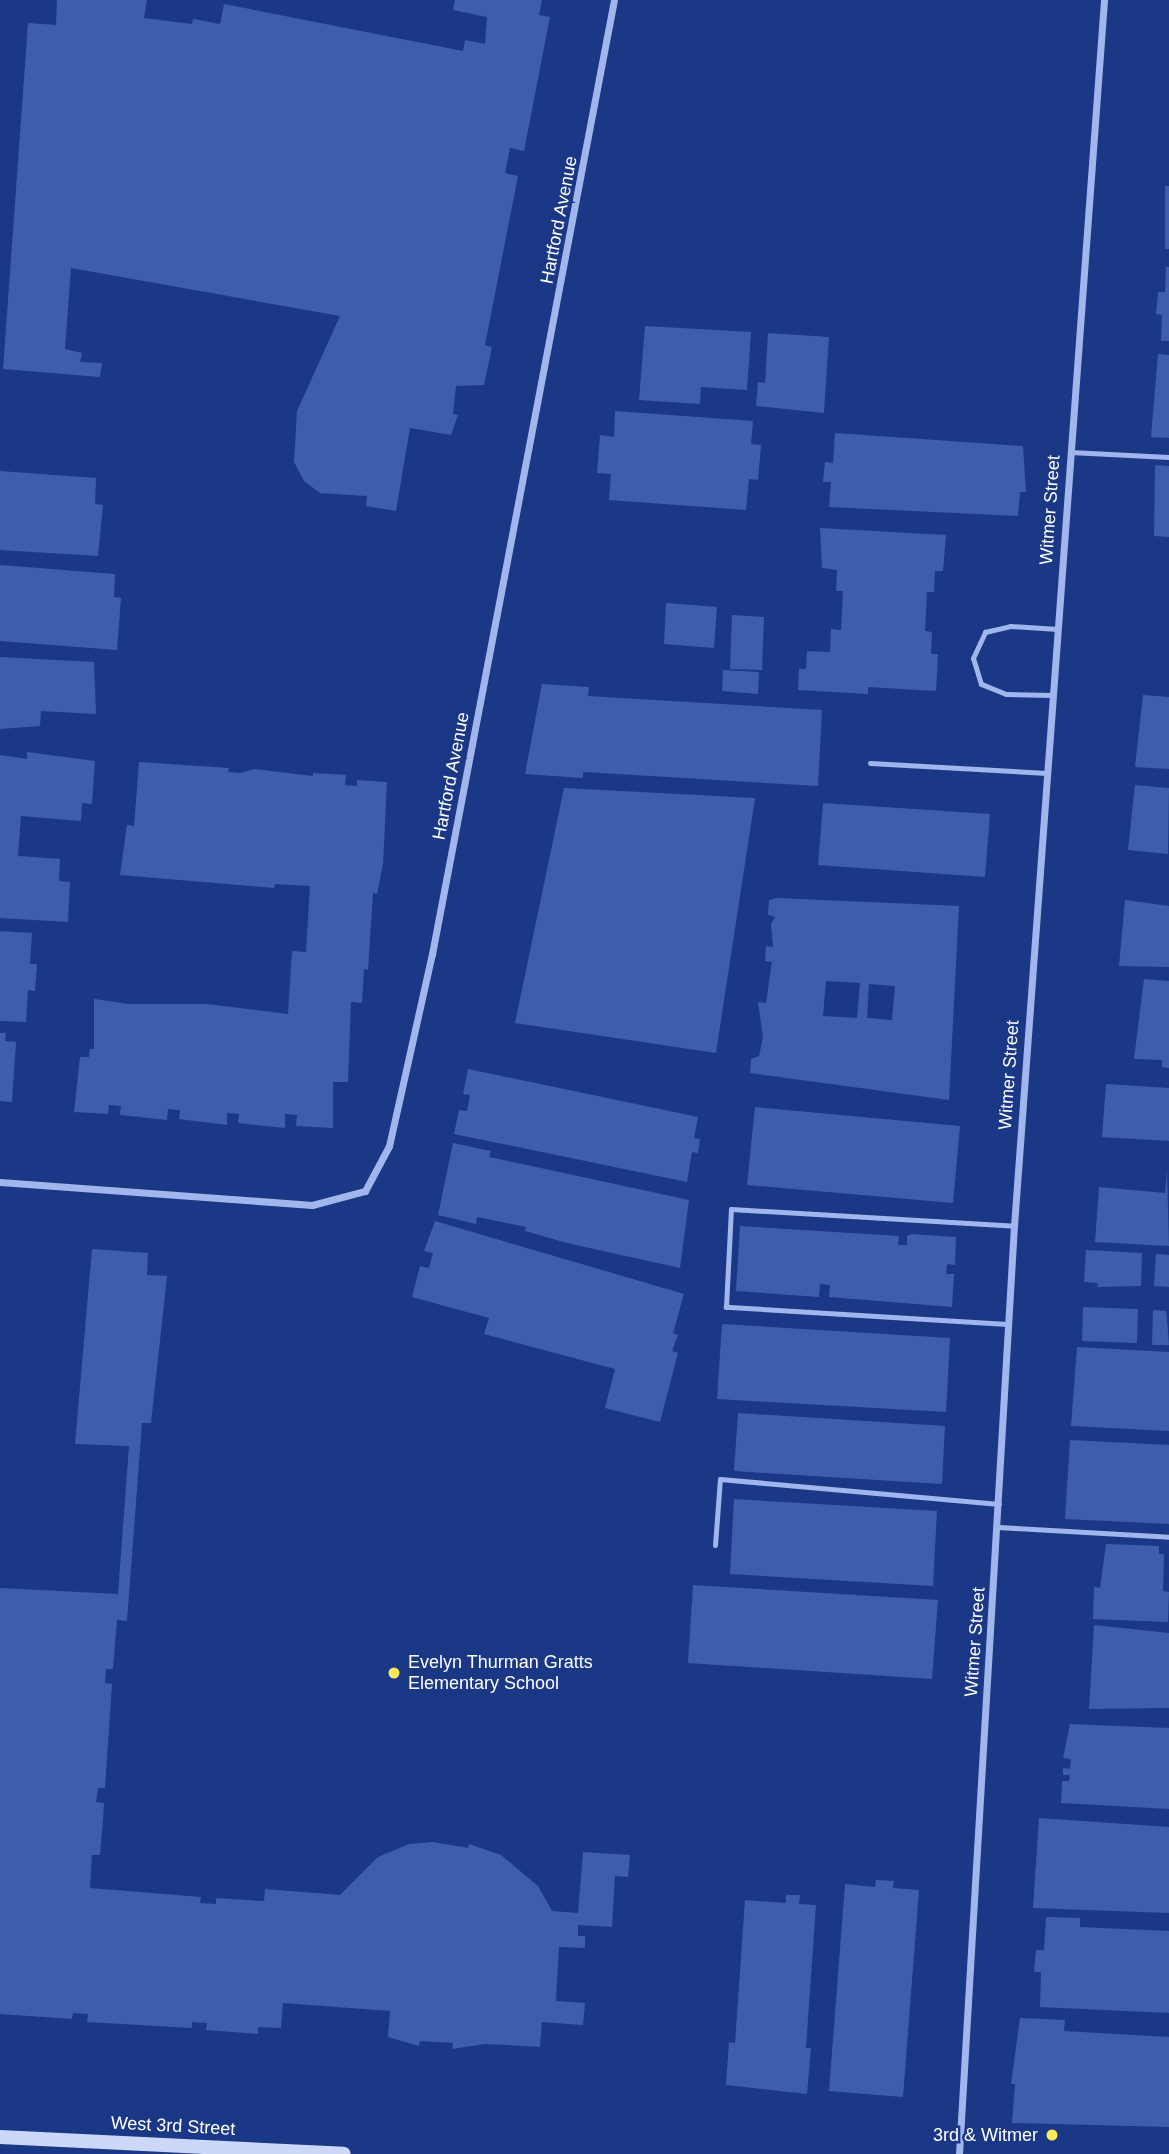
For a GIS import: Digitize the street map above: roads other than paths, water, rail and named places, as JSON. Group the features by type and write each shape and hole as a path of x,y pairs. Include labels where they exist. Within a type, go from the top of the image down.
{"main road":[{"name":"West 3rd Street","path":"0,2137 344,2154"}],"street":[{"name":"Hartford Avenue","path":"0,1182 312,1205 365,1191 388,1146 432,954 614,0"},
{"name":"Witmer Street","path":"959,2154 998,1527 1007,1324 1104,0"}],"lane":[{"path":"1070,452 1169,457"},
{"path":"1053,695 1006,694 981,684 973,658 985,632 1010,626 1058,629"},
{"path":"870,763 1047,773"},
{"path":"1007,1324 726,1307 731,1209 1014,1226"},
{"path":"715,1545 720,1479 999,1504"},
{"path":"998,1527 1169,1537"}],"place":[{"name":"Evelyn Thurman Gratts Elementary School","path":"394,1673"},
{"name":"3rd & Witmer","path":"1052,2135"}]}
